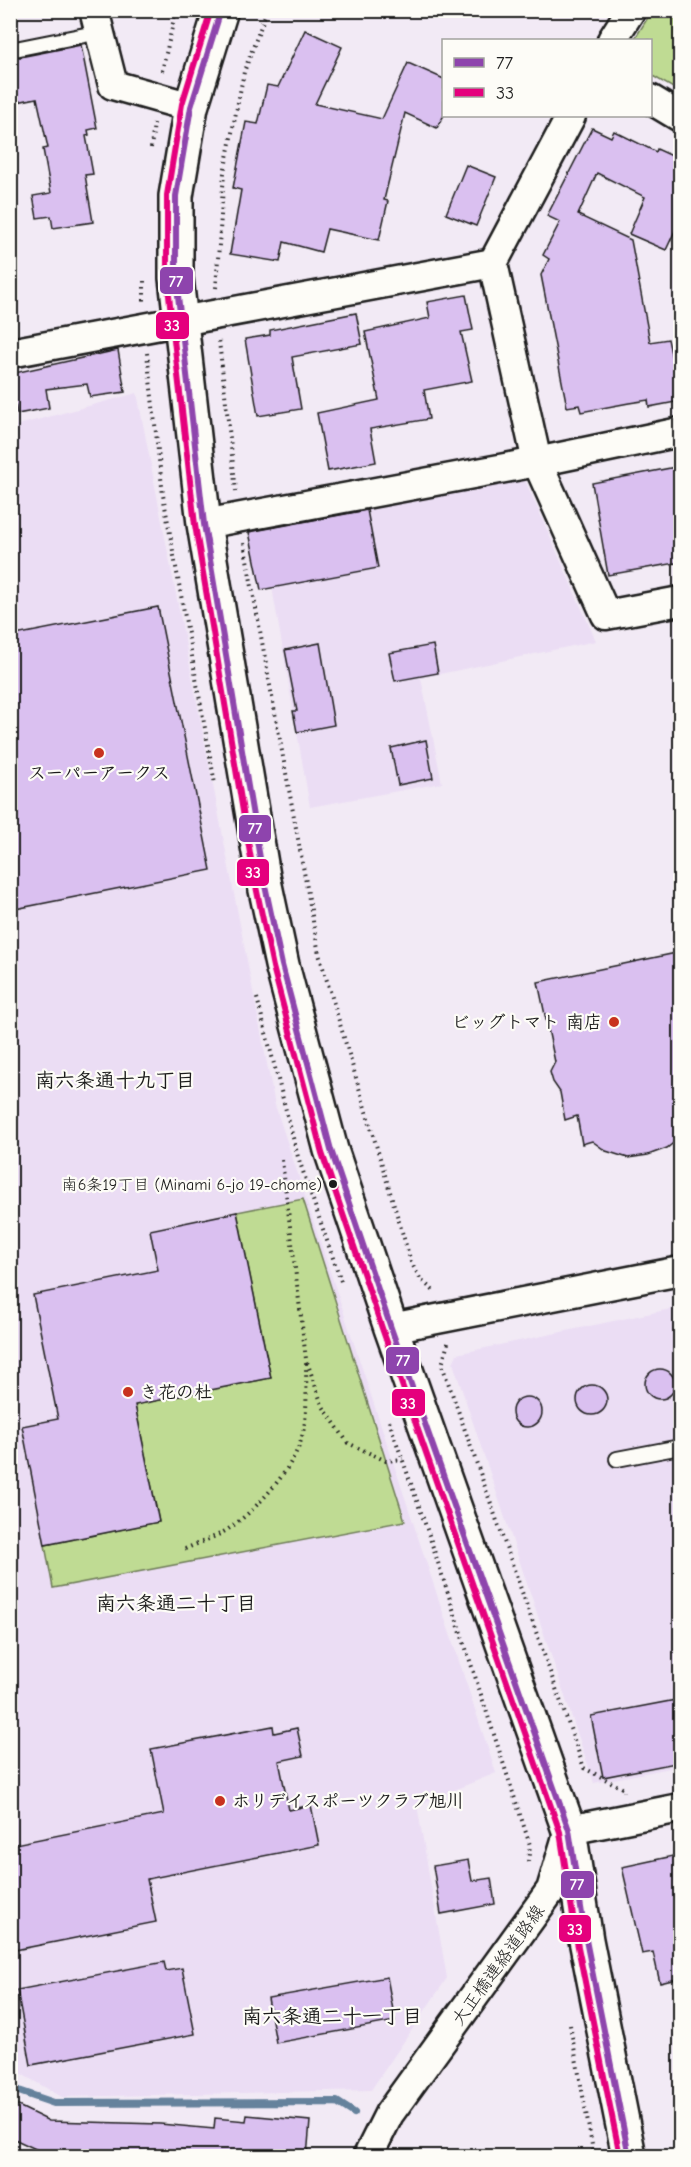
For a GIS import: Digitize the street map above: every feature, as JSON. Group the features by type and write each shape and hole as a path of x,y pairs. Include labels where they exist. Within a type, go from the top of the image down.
{"street":[{"path":"221,10 191,107 176,196 176,278 204,524 263,876 282,965 331,1150 390,1328 569,1830 586,1940 628,2157"},
{"path":"613,39 631,10"},
{"path":"97,21 114,85 191,107"},
{"path":"652,100 681,117"},
{"path":"570,117 493,263 537,462 606,615 681,601"},
{"path":"10,353 493,263"},
{"path":"204,524 537,462 681,432"},
{"path":"390,1328 681,1271"},
{"path":"569,1830 681,1809"},
{"name":"大正橋連絡道路線","path":"368,2157 389,2114 551,1890 569,1830"}],"lane":[{"path":"10,50 97,21"},
{"path":"617,1459 681,1448"}],"path":[{"path":"267,10 244,72 224,173 216,276 216,314 239,518 319,954 411,1262 421,1280 435,1291 449,1346 442,1365 584,1768 624,1789 629,1819"},
{"path":"184,1549 227,1530 256,1506 279,1478 299,1446 305,1416 306,1359 282,1160"},
{"path":"306,1359 322,1405 348,1443 386,1461 436,1454"},
{"path":"568,2018 594,2157"}],"shaded area":[{"path":"137,393 275,1105 496,1773 417,1805 447,1978 371,2090 62,2097 11,2068 11,427"},
{"path":"524,478 596,641 421,678 442,783 310,807 262,529"},
{"path":"680,1307 680,1766 594,1783 453,1363 457,1354"}],"green space":[{"path":"652,11 680,11 680,92 652,76 652,39 635,39"},
{"path":"303,1199 405,1521 53,1588 45,1545 159,1522 135,1405 271,1378 237,1212"}],"building":[{"path":"305,30 342,47 315,104 382,119 408,63 442,78 443,117 437,128 405,113 384,200 388,201 379,240 327,229 321,252 284,242 280,262 230,254 241,190 233,188 246,122 258,124 267,85 278,87"},
{"path":"81,45 97,128 88,130 89,135 86,136 93,174 85,175 93,222 53,228 51,216 37,218 33,196 51,193 43,149 48,148 37,98 17,102 10,59"},
{"path":"592,128 611,137 614,131 656,152 657,149 681,160 681,218 666,250 629,234 645,197 597,173 578,215 631,240 650,342 668,339 681,401 649,407 648,400 581,412 579,405 567,407 541,275 549,259 543,255 560,222 547,216"},
{"path":"466,165 496,177 476,226 446,214"},
{"path":"466,295 473,330 461,332 472,381 424,390 429,419 370,429 376,462 328,471 317,413 379,400 365,332 430,318 427,302"},
{"path":"356,313 362,344 292,357 301,409 258,416 245,339 270,335 270,330"},
{"path":"118,350 125,392 90,397 87,384 46,389 49,408 17,414 10,374"},
{"path":"681,466 681,562 608,575 592,483"},
{"path":"367,510 378,568 261,590 249,532"},
{"name":"スーパーアークス","path":"158,607 211,870 10,910 10,636"},
{"path":"320,643 334,725 297,732 293,711 297,711 285,650"},
{"path":"433,645 438,673 395,681 389,653"},
{"path":"426,740 433,778 398,785 391,748"},
{"name":"ビッグトマト 南店","path":"681,952 681,1137 667,1148 648,1155 628,1158 606,1151 592,1141 582,1144 577,1116 565,1120 560,1092 550,1072 555,1062 538,982"},
{"name":"き花の杜","path":"237,1212 271,1378 135,1405 159,1522 45,1545 22,1426 58,1419 33,1295 158,1270 150,1230"},
{"path":"660,1369 671,1373 675,1384 671,1395 660,1399 649,1395 645,1384 649,1373"},
{"path":"592,1385 603,1389 607,1400 603,1411 592,1415 581,1411 577,1400 581,1389"},
{"path":"527,1397 538,1401 542,1412 538,1423 527,1427 516,1423 512,1412 516,1401"},
{"path":"681,1699 681,1762 603,1777 591,1716"},
{"path":"273,1726 274,1733 297,1728 303,1756 279,1761 289,1810 311,1805 319,1845 147,1879 156,1922 10,1951 10,1845 164,1814 151,1749"},
{"path":"678,1855 681,1870 681,1978 660,1983 653,1952 642,1954 622,1867"},
{"path":"468,1860 472,1881 491,1878 495,1904 441,1914 433,1866"},
{"path":"164,1962 166,1971 182,1968 195,2034 31,2065 17,1990"},
{"path":"387,1977 395,2021 276,2043 268,1998"},
{"path":"10,2102 49,2121 160,2124 214,2129 215,2118 246,2121 247,2115 310,2121 307,2157 195,2157 141,2151 141,2156 44,2153 10,2137"}],"waterway":[{"path":"10,2088 54,2103 337,2102 354,2113"}],"transit line":[{"name":"33","path":"211,10 182,104 167,195 167,278 195,525 254,877 273,967 322,1153 560,1832 577,1942 620,2156"},
{"name":"77","path":"221,10 191,107 176,196 176,278 204,524 263,876 282,965 331,1150 391,1328 569,1830 586,1940 629,2156"}],"place":[{"name":"スーパーアークス","path":"99,753"},
{"name":"ビッグトマト 南店","path":"614,1022"},
{"name":"南6条19丁目 (Minami 6-jo 19-chome)","path":"333,1184"},
{"name":"き花の杜","path":"128,1392"},
{"name":"ホリデイスポーツクラブ旭川","path":"220,1801"}],"district":[{"name":"南六条通十九丁目","path":"115,1080"},
{"name":"南六条通二十丁目","path":"176,1603"},
{"name":"南六条通二十一丁目","path":"332,2016"}]}
